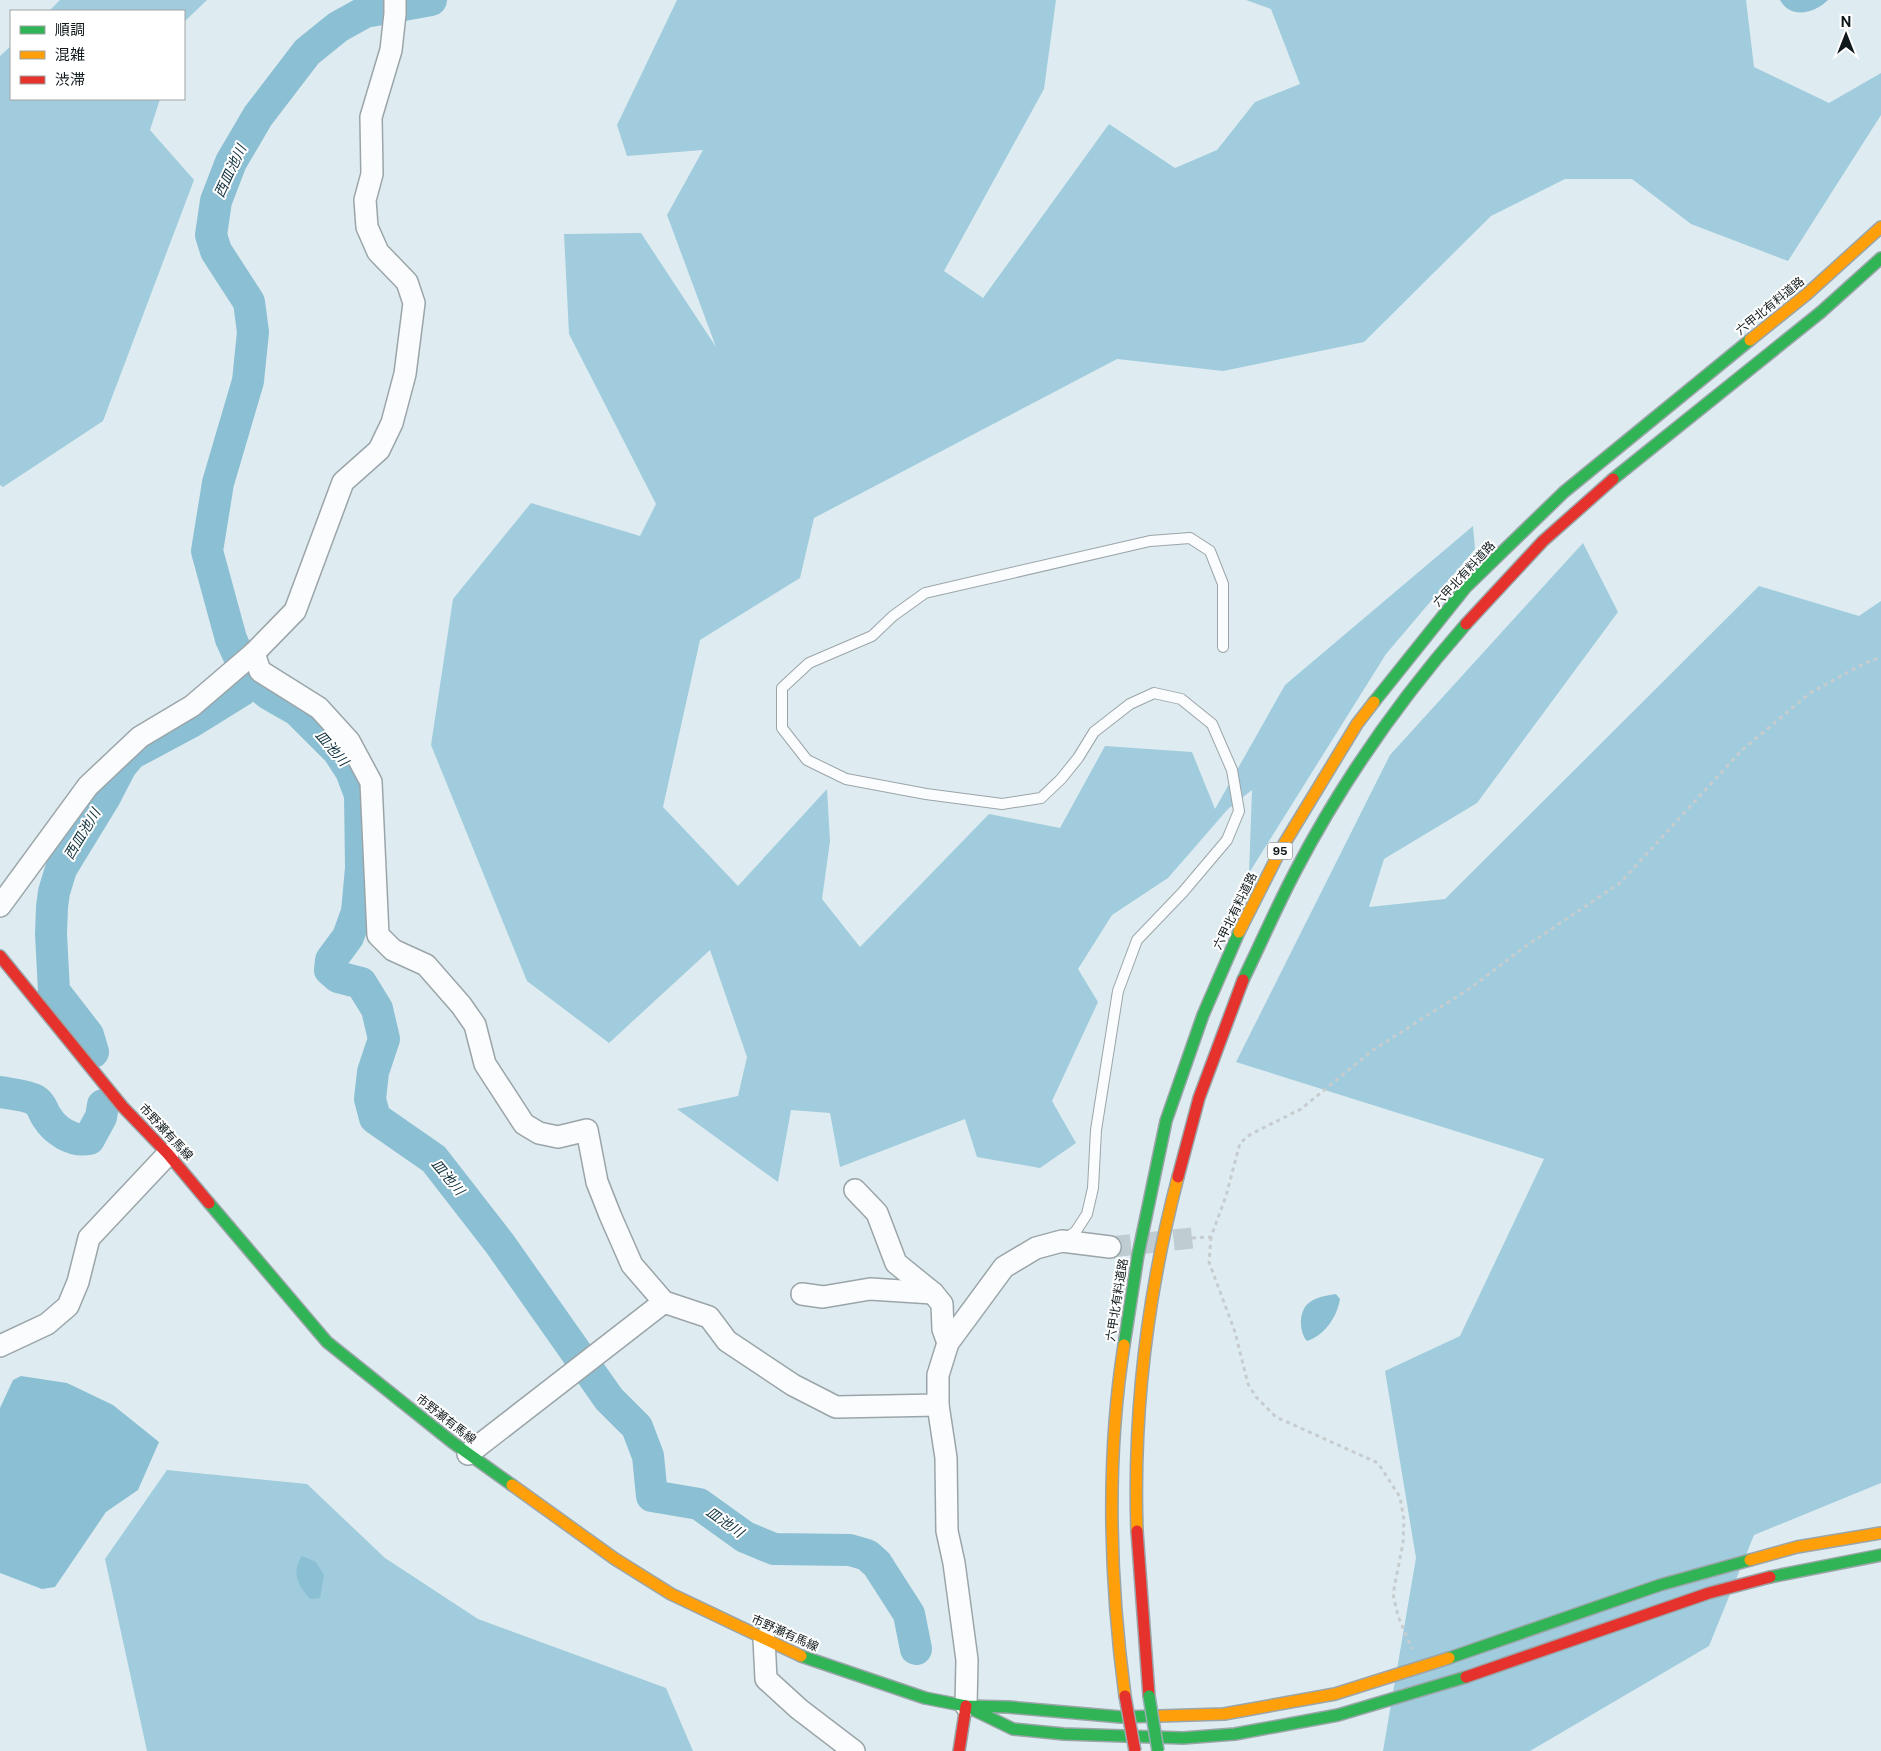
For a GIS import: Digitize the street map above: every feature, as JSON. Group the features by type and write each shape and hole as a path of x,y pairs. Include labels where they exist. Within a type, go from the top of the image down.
{"main road":[{"name":"六甲北有料道路","path":"1135,1751 1116,1630 1113,1538 1114,1445 1120,1362 1138,1255 1166,1121 1203,1015 1238,932 1277,857 1357,724 1466,588 1564,492 1807,294 1881,227"},
{"name":"95","path":"1158,1751 1149,1696 1142,1630 1137,1465 1151,1307 1175,1179 1212,1053 1274,909 1296,867 1345,784 1398,707 1465,623 1516,567 1592,497 1800,329 1881,258"},
{"name":"市野瀬有馬線","path":"0,956 122,1106 168,1154 328,1342 468,1454 615,1559 671,1594 807,1659 925,1698 966,1706"},
{"path":"966,1706 1008,1707 1121,1717 1224,1714 1269,1708 1335,1694 1420,1668 1660,1585 1797,1547 1881,1533"},
{"path":"966,1706 1013,1729 1064,1734 1182,1738 1235,1734 1338,1715 1454,1680 1709,1593 1803,1569 1881,1555"},
{"path":"959,1751 966,1706"}],"street":[{"path":"0,906 88,786 140,737 192,706 252,655 295,611 343,482 379,450 392,423 406,374 414,302 407,282 378,252 368,226 365,200 372,174 371,117 391,50 395,7"},
{"path":"252,655 260,671 319,708 349,741 371,782 378,935 393,950 426,965 462,1005 475,1025 485,1064 524,1124 540,1133 558,1137 587,1130 597,1182 632,1265 664,1302 709,1317 727,1341 793,1385 836,1407 938,1404"},
{"path":"0,1346 47,1324 68,1306 78,1282 90,1238 168,1154"},
{"path":"855,1190 877,1213 896,1263 933,1293 942,1304 943,1329 948,1343"},
{"path":"966,1706 967,1660 954,1563 947,1531 946,1458 938,1404 938,1375 948,1343 1004,1268 1036,1248 1062,1241 1110,1247"},
{"path":"802,1294 823,1297 870,1289 933,1293"},
{"path":"468,1454 664,1302"},
{"path":"764,1640 766,1679 799,1709 854,1751"}],"lane":[{"path":"1062,1241 1076,1231 1088,1214 1093,1188 1096,1130 1118,991 1137,940 1227,840 1239,811 1232,770 1212,724 1181,699 1154,693 1130,704 1094,732 1078,758 1061,779 1041,798 1002,804 926,794 846,779 807,760 782,728 782,688 808,663 872,636 893,616 925,594 1150,541 1190,538 1210,551 1222,584 1222,647"}],"path":[{"path":"1420,1668 1398,1616 1393,1594 1403,1543 1404,1520 1400,1497 1378,1463 1276,1417 1256,1397 1248,1384 1235,1332 1209,1262 1211,1237 1226,1196 1240,1143 1251,1134 1301,1110 1373,1050 1472,987 1523,948 1620,883 1741,752 1810,692 1865,663 1881,657"},
{"path":"1192,1238 1211,1237"}],"shaded area":[{"path":"60,0 207,0 185,21 185,10 50,10"},
{"path":"677,0 1056,0 1044,89 944,271 983,298 1109,124 1175,168 1217,150 1255,102 1300,84 1271,9 1246,0 1746,0 1754,67 1829,103 1881,73 1881,115 1788,261 1691,224 1632,179 1565,179 1491,216 1364,342 1223,371 1117,359 814,518 800,578 700,640 663,807 738,886 827,789 830,841 822,899 860,947 989,814 1060,828 1105,746 1192,752 1215,809 1285,685 1473,526 1475,549 1386,654 1249,873 1252,790 1228,809 1168,878 1112,915 1078,969 1098,1002 1052,1101 1076,1143 1040,1168 977,1157 965,1119 840,1167 830,1113 791,1110 778,1182 677,1109 738,1096 747,1057 710,950 609,1043 527,981 431,745 453,599 531,503 640,536 656,504 569,334 564,234 641,233 716,347 667,215 703,150 627,156 617,125"},
{"path":"1780,0 1828,0 1823,5 1810,11 1797,12 1790,10"},
{"path":"10,47 10,100 160,100 150,130 194,180 103,421 3,487 0,485 0,56"},
{"path":"1583,543 1618,612 1477,803 1384,859 1369,907 1445,899 1759,586 1859,616 1881,601 1881,1483 1754,1535 1709,1646 1530,1751 1383,1751 1416,1558 1385,1371 1460,1336 1544,1159 1236,1062 1390,755"},
{"path":"1336,1294 1340,1299 1333,1319 1325,1330 1307,1341 1301,1327 1303,1310 1310,1302 1316,1299"},
{"path":"21,1376 67,1383 113,1405 159,1442 138,1490 106,1512 55,1587 42,1589 0,1573 0,1408 13,1380"},
{"path":"167,1470 307,1484 385,1558 478,1619 666,1688 693,1751 147,1751 105,1559"},
{"path":"302,1556 316,1562 324,1575 320,1598 310,1599 299,1584 297,1568"}],"waterway":[{"name":"皿池川","path":"431,0 365,12 338,27 307,52 258,116 231,162 216,201 211,235 216,251 249,302 253,332 248,381 218,483 207,551 231,639 253,681 269,694 297,710 338,751 351,771 360,795 361,868 357,912 348,937 331,960 330,970 338,977 361,983 377,1009 384,1039 373,1072 370,1099 375,1118 434,1159 500,1244 609,1399 637,1427 648,1456 652,1496 699,1504 745,1537 774,1549 850,1550 867,1555 877,1564 909,1614 916,1649"},
{"name":"西皿池川","path":"93,1052 88,1035 54,991 51,934 52,907 54,892 61,869 105,797 121,766 131,754 191,722 241,691 253,681"},
{"name":"西皿池川","path":"0,1092 35,1100 41,1105 46,1116 59,1131 76,1139 89,1139 101,1117 103,1105"}],"tunnel":[{"path":"1110,1247 1192,1238"}],"traffic: fast":[{"path":"1613,479 1821,312 1881,258"},
{"path":"1374,702 1466,587 1564,492 1750,340"},
{"path":"1243,980 1289,884 1314,837 1353,773 1418,681 1466,624"},
{"path":"1124,1345 1138,1255 1166,1121 1203,1015 1239,932"},
{"path":"209,1203 327,1342 452,1442 512,1485"},
{"path":"1770,1577 1881,1555"},
{"path":"1449,1658 1660,1585 1750,1560"},
{"path":"801,1656 925,1698 966,1706 1008,1707 1121,1717 1159,1716"},
{"path":"974,1710 1013,1729 1064,1734 1183,1738 1235,1734 1338,1715 1466,1677"},
{"path":"1149,1696 1158,1751"}],"traffic: slow":[{"path":"1750,340 1807,294 1881,227"},
{"path":"1239,932 1281,849 1357,724 1374,702"},
{"path":"1137,1531 1136,1487 1140,1397 1145,1352 1158,1264 1178,1177"},
{"path":"1124,1345 1114,1432 1112,1521 1116,1610 1125,1696"},
{"path":"512,1485 615,1559 671,1594 801,1656"},
{"path":"1750,1560 1797,1547 1881,1533"},
{"path":"1159,1716 1224,1714 1335,1694 1449,1658"}],"traffic: jam":[{"path":"1466,624 1543,541 1613,479"},
{"path":"0,956 122,1106 168,1154 209,1203"},
{"path":"1178,1177 1199,1098 1243,980"},
{"path":"1137,1531 1149,1696"},
{"path":"1466,1677 1709,1593 1770,1577"},
{"path":"1125,1696 1135,1751"},
{"path":"959,1751 966,1706"}]}
